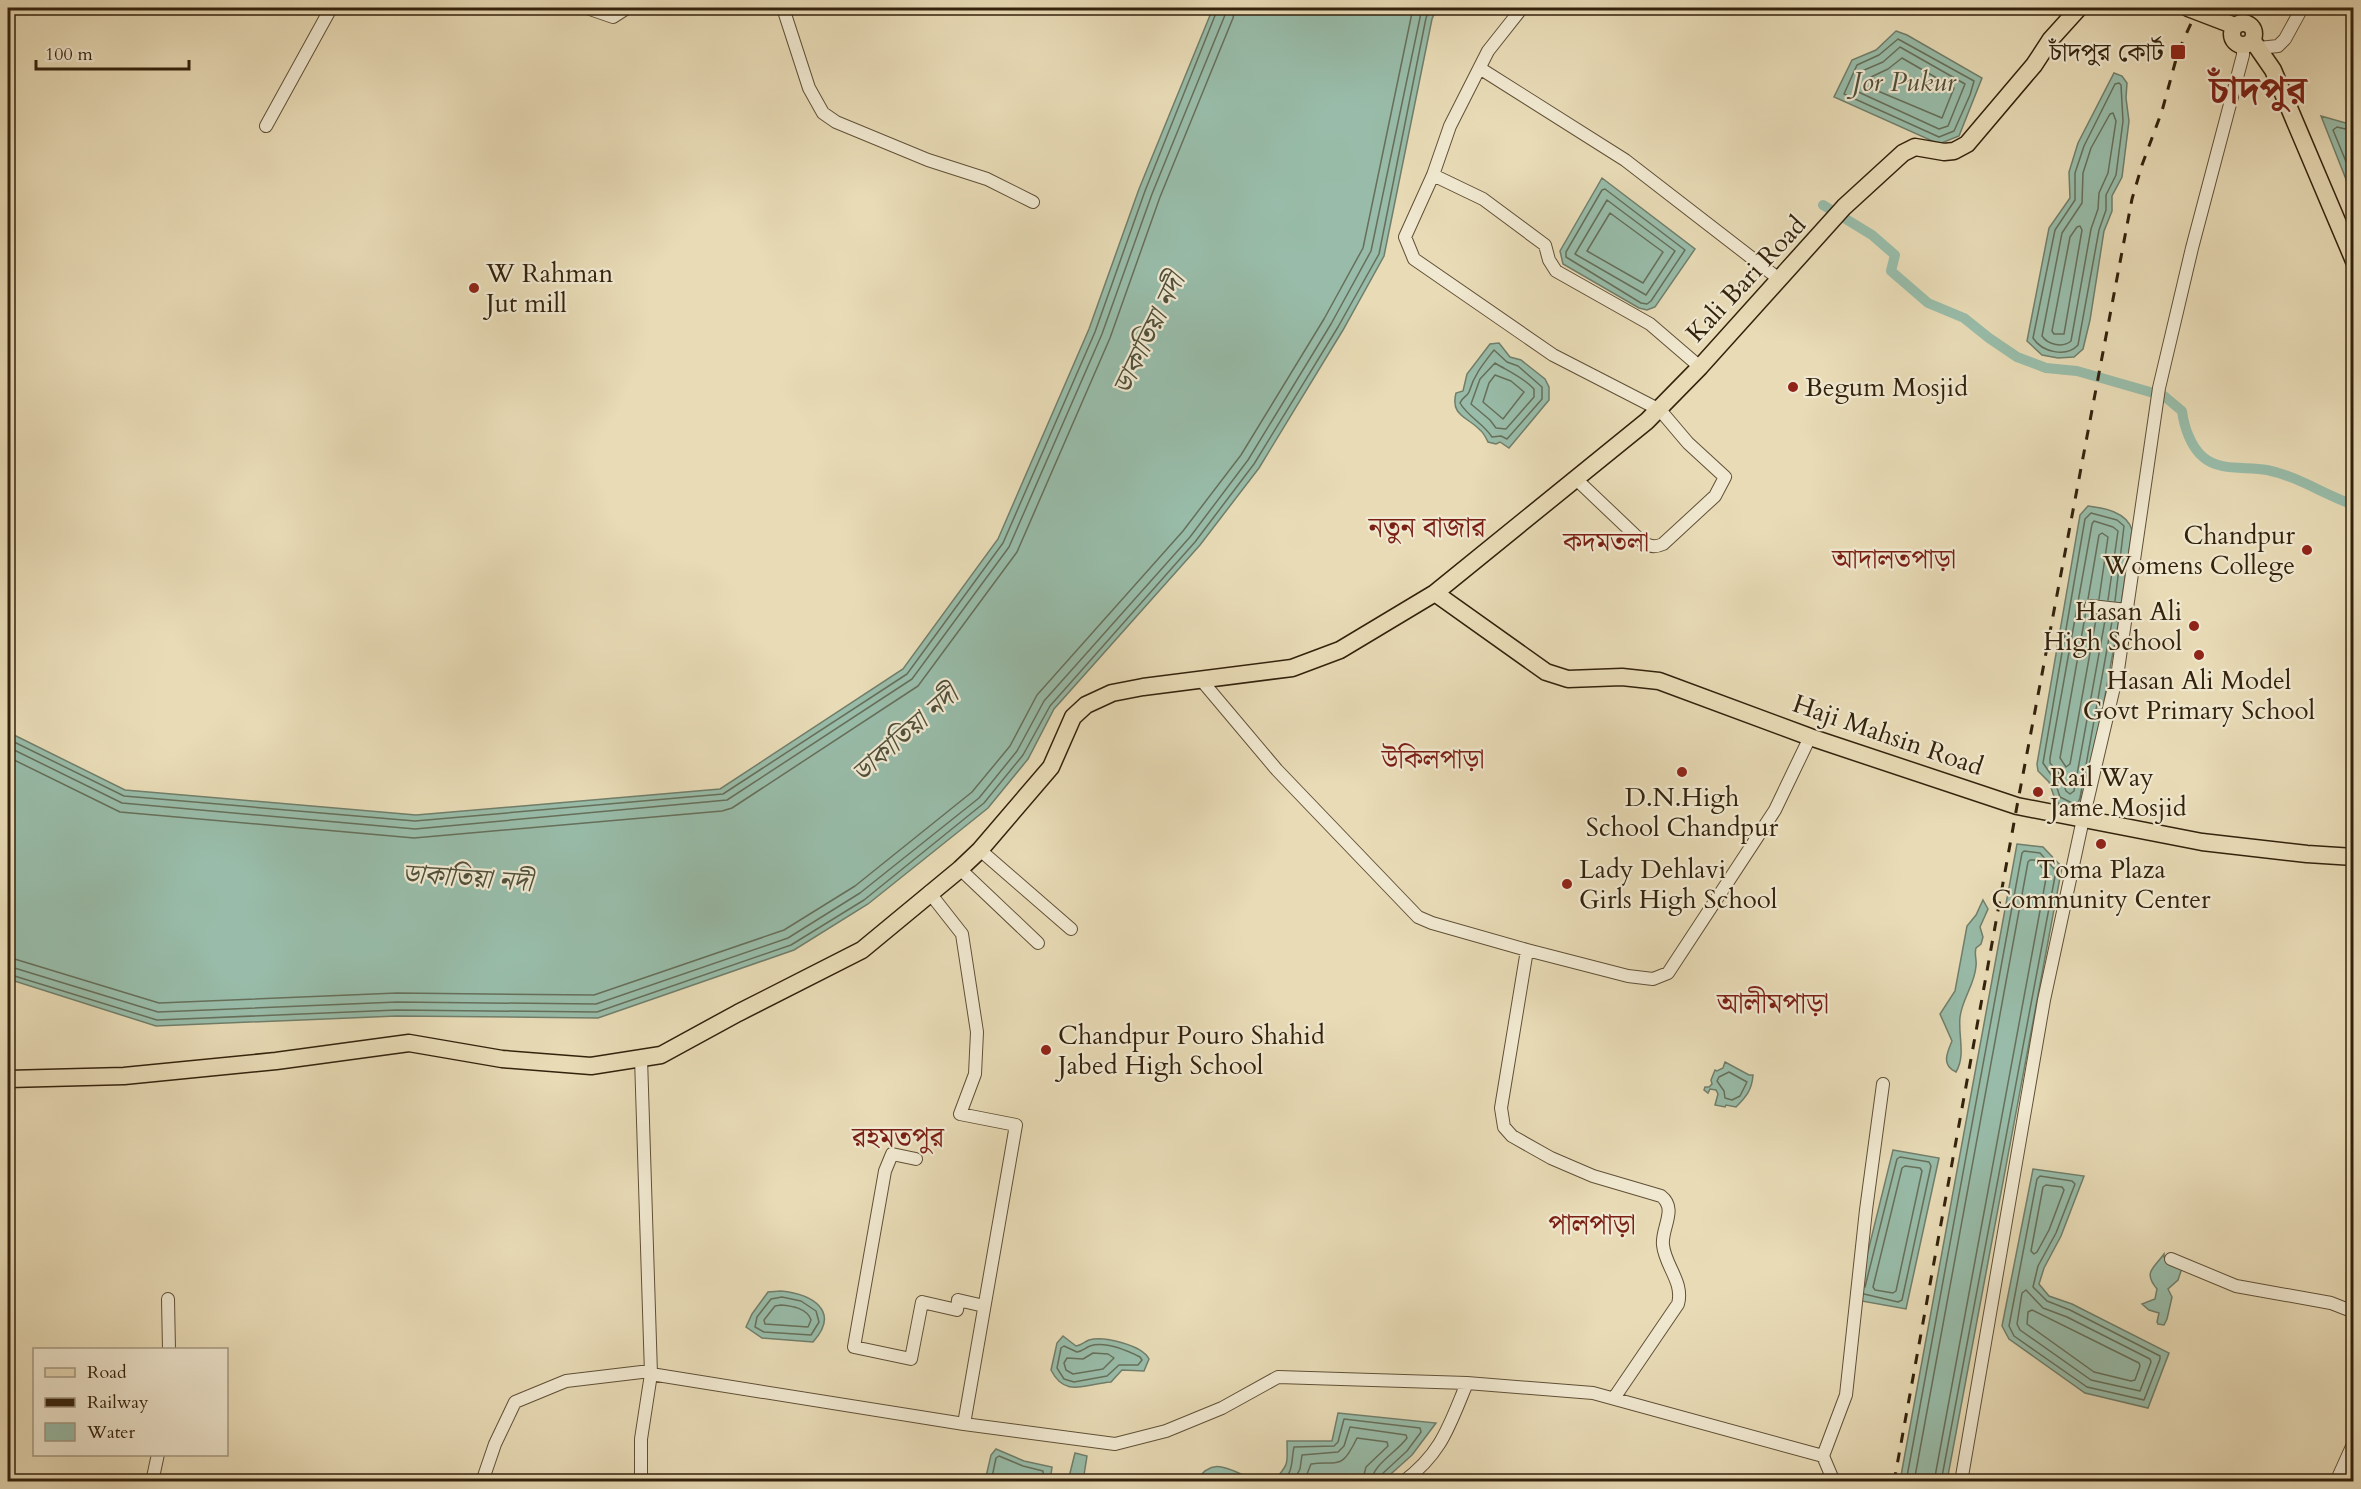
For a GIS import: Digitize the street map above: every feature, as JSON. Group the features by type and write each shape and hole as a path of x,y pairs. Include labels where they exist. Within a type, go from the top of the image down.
{"main road":[{"name":"Kali Bari Road","path":"8,1079 124,1076 276,1061 409,1043 502,1059 591,1066 661,1055 862,950 980,850 1052,768 1073,717 1086,705 1105,696 1143,687 1292,668 1314,661 1340,650 1435,593 1660,410 1828,228 1844,207 1903,153 1915,147 1944,152 1954,151 1967,144 2034,64 2051,39 2079,8"},
{"path":"2188,8 2241,19 2254,30 2252,50 2273,70 2354,261"},
{"name":"Haji Mahsin Road","path":"1435,593 1546,672 1557,677 1568,679 1622,677 1659,681 1810,737 2018,806 2202,842 2307,854 2354,856"}],"street":[{"path":"266,126 331,8"},
{"path":"587,8 613,17 627,8"},
{"path":"783,8 809,88 823,113 836,122 928,160 987,179 1033,202"},
{"path":"1522,8 1488,51 1481,69 1450,126 1433,175 1406,237 1414,259 1553,355 1660,410 1688,443 1725,477 1715,496 1663,544 1656,547 1646,545 1576,479"},
{"path":"1961,1482 2044,1000 2118,670 2159,388 2192,248 2252,50 2278,46 2285,39 2302,8"},
{"path":"1481,69 1625,160 1779,279"},
{"path":"1433,175 1483,199 1545,245 1556,271 1650,324 1700,367"},
{"path":"2091,606 2127,610"},
{"path":"1202,681 1276,770 1418,917 1527,950 1628,976 1653,979 1668,973 1775,810 1810,737"},
{"path":"980,850 1071,929"},
{"path":"960,869 1038,943"},
{"path":"929,892 962,933 977,1032 975,1074 960,1114 1016,1125 964,1424"},
{"path":"1527,950 1501,1108 1504,1127 1512,1136 1551,1158 1593,1176 1661,1196 1667,1200 1669,1208 1662,1236 1663,1247 1679,1290 1678,1304 1614,1398"},
{"path":"641,1058 650,1373 641,1439 641,1482"},
{"path":"1834,1482 1822,1456 1846,1395 1866,1210 1883,1084"},
{"path":"916,1159 892,1155 885,1171 854,1347 911,1359 922,1302 957,1310 958,1300 984,1306"},
{"path":"2171,1259 2236,1286 2331,1303 2354,1312"},
{"path":"168,1299 170,1348"},
{"path":"482,1482 495,1444 514,1402 566,1381 650,1373 964,1424 1115,1444 1166,1431 1222,1408 1278,1377 1467,1383 1593,1393 1822,1456"},
{"path":"1403,1482 1418,1470 1441,1444 1467,1383"},
{"path":"2336,1482 2354,1442"},
{"path":"152,1482 158,1456"}],"water":[{"name":"ডাকাতিয়া নদী","path":"1213,8 1437,8 1432,19 1384,256 1343,330 1259,468 1200,545 1054,709 1028,759 988,808 868,904 794,950 598,1018 397,1016 156,1026 8,979 8,732 125,790 416,815 720,789 903,669 998,539 1089,329 1139,189"},
{"name":"Jor Pukur","path":"1896,31 1982,78 1959,136 1939,144 1834,97 1852,60 1876,50"},
{"path":"2114,73 2122,76 2127,83 2129,121 2122,177 2112,196 2112,211 2104,231 2090,320 2083,349 2074,357 2058,358 2042,355 2027,341 2049,228 2070,198 2069,172 2078,143"},
{"path":"2321,116 2353,125 2353,197"},
{"path":"1602,178 1695,249 1655,307 1647,310 1639,308 1563,264 1560,251"},
{"path":"1499,343 1510,357 1521,360 1545,379 1549,387 1549,400 1509,448 1500,442 1496,444 1488,442 1481,431 1461,415 1455,401 1456,393 1463,391 1467,374 1490,344"},
{"path":"2088,506 2120,515 2132,530 2118,625 2086,800 2080,810 2073,810 2056,802 2049,782 2038,771 2037,764 2080,515"},
{"path":"2017,844 2043,847 2062,867 1947,1481 1900,1481"},
{"path":"1983,900 1988,909 1980,927 1983,937 1981,944 1975,950 1975,973 1961,1010 1961,1059 1956,1072 1948,1066 1946,1058 1952,1041 1940,1014 1955,991 1967,926 1976,915"},
{"path":"1725,1062 1753,1075 1748,1093 1736,1107 1715,1105 1718,1094 1716,1090 1710,1089 1708,1093 1704,1090 1712,1084 1711,1080 1715,1070 1723,1068"},
{"path":"1893,1150 1939,1158 1906,1309 1856,1300"},
{"path":"2033,1169 2084,1176 2061,1236 2044,1268 2039,1284 2049,1296 2072,1304 2169,1353 2148,1408 2085,1393 2009,1339 2002,1326"},
{"path":"2164,1254 2164,1257 2182,1268 2178,1280 2168,1289 2172,1297 2164,1325 2157,1322 2159,1313 2149,1310 2142,1304 2155,1299 2157,1289 2150,1274"},
{"path":"781,1291 803,1296 819,1306 824,1321 821,1331 813,1342 762,1338 746,1327 752,1314 768,1292"},
{"path":"1063,1336 1076,1346 1096,1339 1122,1343 1139,1350 1149,1359 1144,1371 1122,1370 1111,1382 1069,1387 1057,1379 1051,1370 1057,1343"},
{"path":"1338,1413 1436,1423 1412,1455 1383,1481 1263,1481 1275,1480 1283,1470 1287,1462 1287,1441 1332,1441"},
{"path":"996,1449 1024,1461 1052,1467 1050,1481 985,1481 991,1455"},
{"path":"1075,1453 1087,1456 1083,1481 1068,1481"},
{"path":"1224,1467 1258,1481 1196,1481 1210,1468"}],"waterway":[{"path":"1823,205 1872,235 1895,255 1891,271 1928,303 1964,318 2017,357 2046,368 2077,371 2164,396 2182,411 2186,430 2192,442 2199,453 2210,462 2225,467 2259,469 2278,473 2354,505"}],"railway":[{"path":"1894,1482 2017,806 2132,199 2162,111 2178,52 2198,8"}],"place":[{"name":"চাঁদপুর কোর্ট","path":"2178,52"},
{"name":"W Rahman Jut mill","path":"474,288"},
{"name":"Begum Mosjid","path":"1793,387"},
{"name":"Chandpur Womens College","path":"2307,550"},
{"name":"Hasan Ali High School","path":"2194,626"},
{"name":"Hasan Ali Model Govt Primary School","path":"2199,655"},
{"name":"D.N.High School Chandpur","path":"1682,772"},
{"name":"Rail Way Jame Mosjid","path":"2038,792"},
{"name":"Toma Plaza Community Center","path":"2101,844"},
{"name":"Lady Dehlavi Girls High School","path":"1567,884"},
{"name":"Chandpur Pouro Shahid Jabed High School","path":"1046,1050"}],"district":[{"name":"চাঁদপুর","path":"2258,91"},
{"name":"নতুন বাজার","path":"1427,528"},
{"name":"কদমতলা","path":"1606,542"},
{"name":"আদালতপাড়া","path":"1894,559"},
{"name":"উকিলপাড়া","path":"1433,759"},
{"name":"আলীমপাড়া","path":"1773,1004"},
{"name":"রহমতপুর","path":"898,1138"},
{"name":"পালপাড়া","path":"1592,1225"}]}
